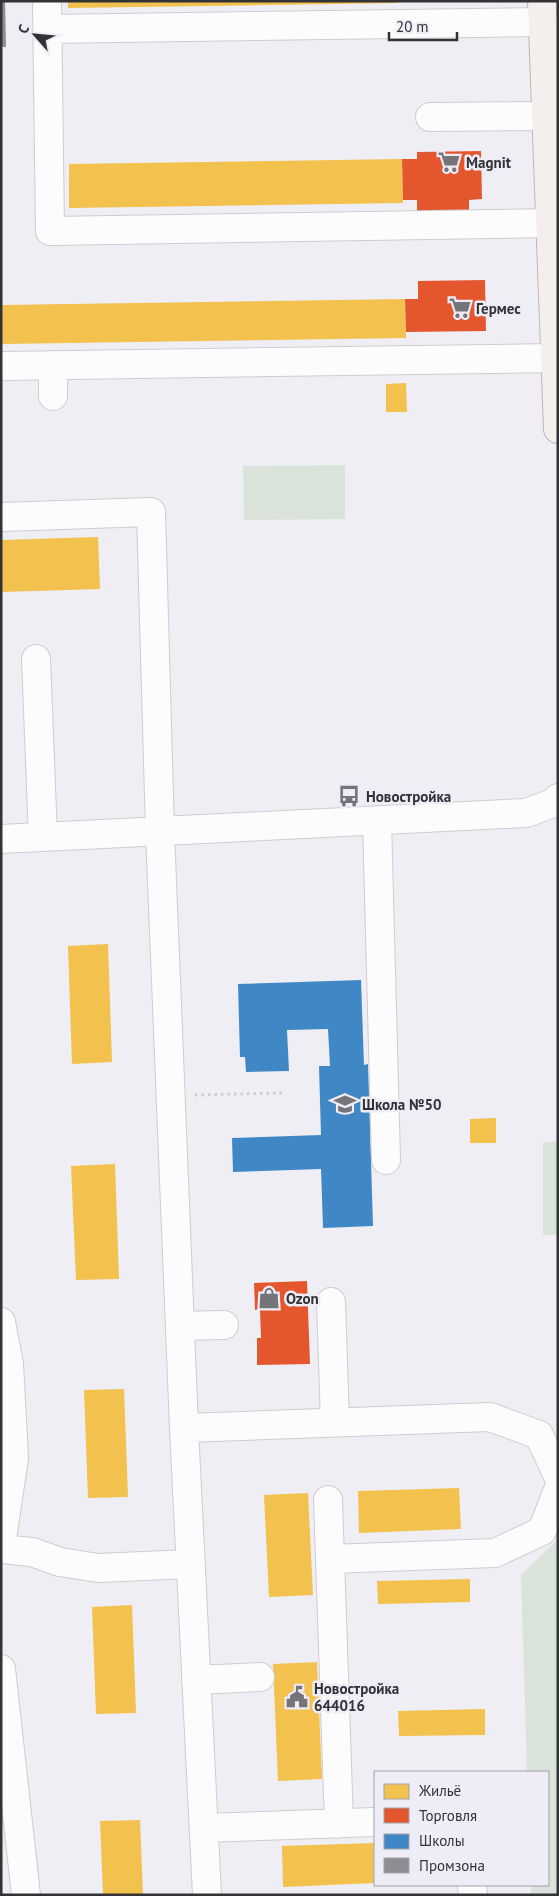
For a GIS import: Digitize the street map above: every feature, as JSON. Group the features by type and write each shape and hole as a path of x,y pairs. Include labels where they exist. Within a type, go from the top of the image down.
{"main road":[{"path":"542,11 558,429"}],"street":[{"path":"47,1 50,230 550,223"},
{"path":"48,29 542,11"},
{"path":"430,117 546,116"},
{"path":"2,366 555,358"},
{"path":"53,365 53,396"},
{"path":"1,517 151,512 160,832 184,1428 207,1895"},
{"path":"36,659 43,837"},
{"path":"1,839 526,813 553,803 558,798"},
{"path":"377,821 386,1160"},
{"path":"331,1302 335,1422"},
{"path":"1,1322 9,1364 7,1458 1,1547 32,1552 60,1562 98,1568 190,1564"},
{"path":"181,1326 224,1325"},
{"path":"184,1428 490,1416 539,1435 558,1476"},
{"path":"330,1559 495,1553 542,1531 558,1490"},
{"path":"328,1500 338,1824"},
{"path":"1,1669 26,1895"},
{"path":"196,1680 260,1676"},
{"path":"205,1828 374,1822"}],"path":[{"path":"172,1096 282,1093"}],"shaded area":[{"path":"345,465 345,519 244,520 243,466"},
{"path":"543,1142 558,1142 558,1235 543,1235"},
{"path":"558,1539 558,1895 531,1895 531,1886 549,1886 549,1771 527,1771 521,1575"}],"building: Жильё":[{"path":"68,1 398,1 398,3 68,8"},
{"path":"402,159 403,203 69,208 69,164"},
{"path":"405,299 406,338 1,344 1,305"},
{"path":"406,383 407,412 386,412 386,384"},
{"path":"98,537 100,589 1,592 1,540"},
{"path":"108,944 112,1062 72,1064 68,946"},
{"path":"496,1118 496,1143 470,1143 470,1119"},
{"path":"115,1164 119,1279 76,1280 71,1166"},
{"path":"124,1389 128,1497 88,1498 84,1390"},
{"path":"459,1488 461,1529 359,1533 358,1491"},
{"path":"308,1493 313,1595 269,1597 264,1495"},
{"path":"470,1579 470,1602 378,1604 377,1581"},
{"path":"132,1605 136,1713 96,1714 92,1607"},
{"path":"317,1662 322,1779 278,1781 273,1664"},
{"path":"485,1709 485,1735 399,1736 398,1711"},
{"path":"140,1820 143,1895 103,1895 100,1821"},
{"path":"374,1843 374,1883 283,1887 282,1846"}],"building: Торговля":[{"path":"481,151 482,199 469,200 469,211 417,212 417,200 403,200 402,159 417,159 417,152"},
{"path":"485,280 486,331 406,332 405,299 418,299 418,281"},
{"path":"307,1281 310,1364 257,1365 257,1338 261,1338 260,1309 255,1310 254,1283"}],"building: Школы":[{"name":"Школа №50","path":"361,980 364,1065 368,1064 373,1226 323,1228 321,1169 233,1172 232,1138 321,1135 319,1066 330,1066 328,1029 287,1030 289,1071 246,1072 245,1057 240,1057 238,984"}],"building: Промзона":[{"path":"1,1 5,1 6,47 1,47"}],"place":[{"name":"Magnit","path":"449,162"},
{"name":"Гермес","path":"460,308"},
{"name":"Новостройка","path":"349,796"},
{"name":"Школа №50","path":"345,1104"},
{"name":"Ozon","path":"269,1298"},
{"name":"Новостройка 644016","path":"297,1697"}]}
